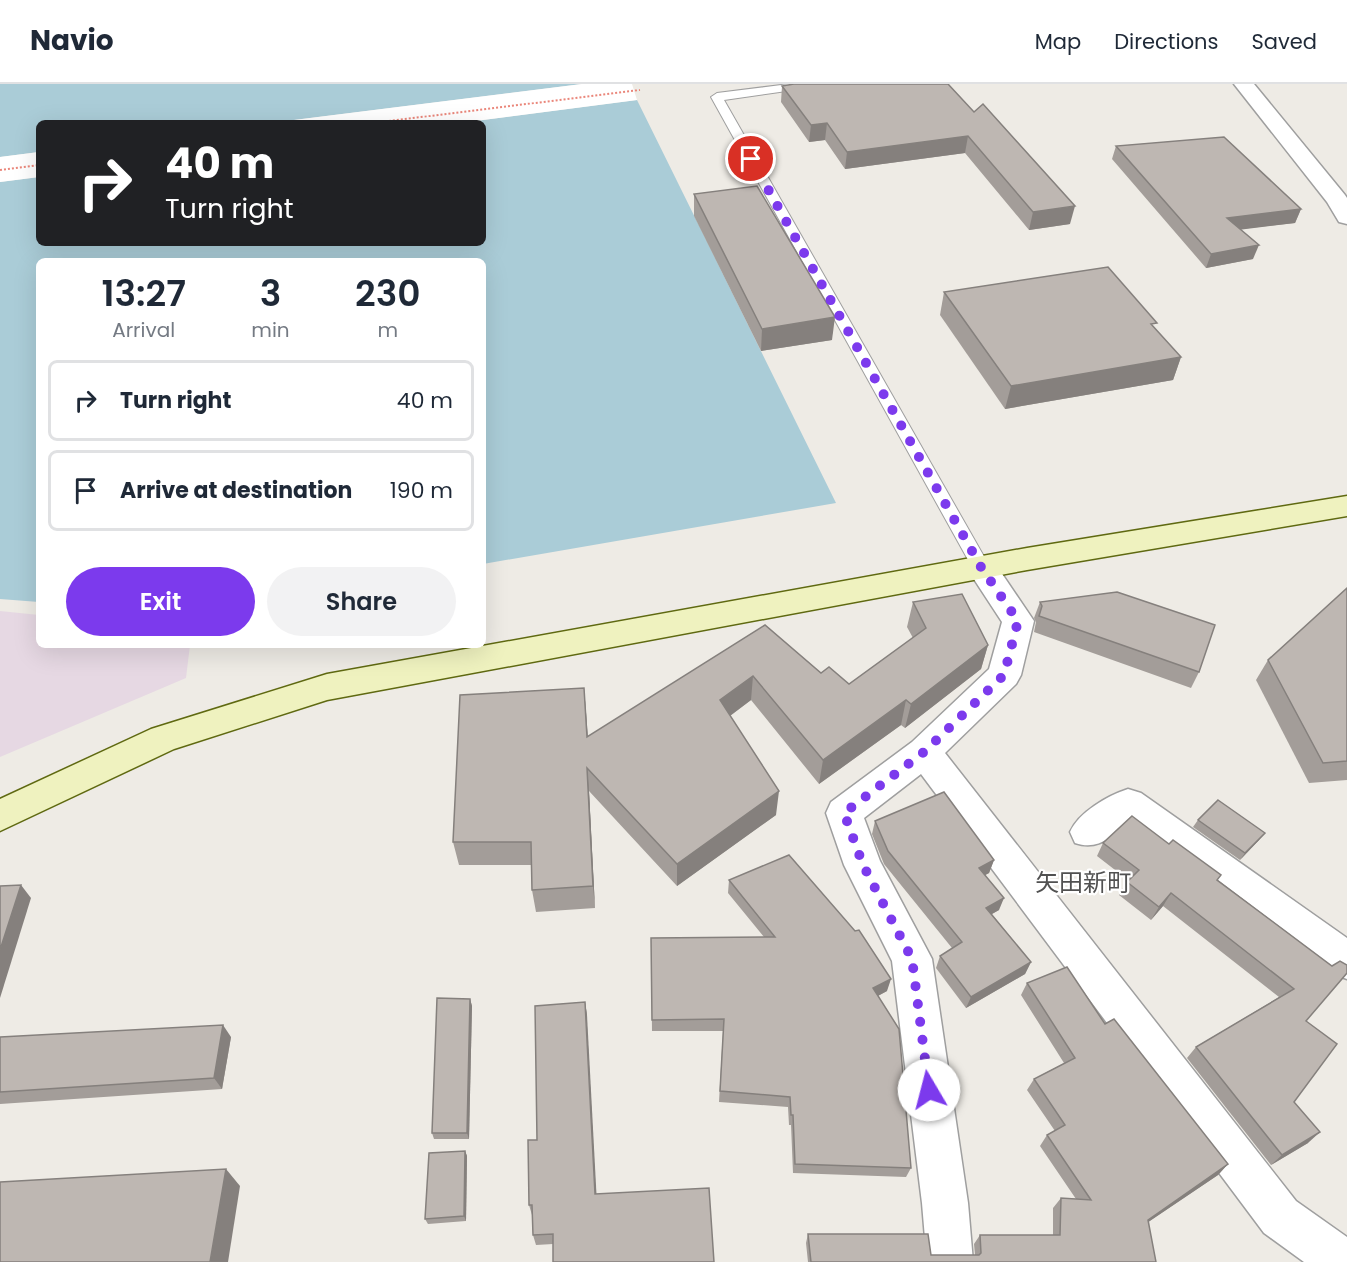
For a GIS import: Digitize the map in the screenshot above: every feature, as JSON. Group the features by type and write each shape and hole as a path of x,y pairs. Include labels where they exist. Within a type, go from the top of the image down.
{"street":[{"path":"1244,84 1337,200 1347,217"},
{"path":"0,816 163,738 327,687 981,567 1347,506"},
{"path":"950,1262 945,1203 912,959 863,865 844,813 924,752 1004,675 1018,621 981,567"},
{"path":"924,752 1280,1217 1343,1262"},
{"path":"1088,832 1128,804 1347,961"}],"lane":[{"path":"815,84 717,98 981,567"}],"path":[{"path":"397,120 640,90"},
{"path":"0,170 36,165"}],"shaded area":[{"path":"0,611 36,615 36,648 190,648 186,678 0,757"}],"water":[{"path":"0,84 582,84 294,120 36,120 36,152 0,157"},
{"path":"637,100 836,503 486,563 486,258 36,258 36,602 0,599 0,182 36,177 36,246 486,246 486,120 483,120"}],"pier":[{"path":"582,84 632,84 637,100 483,120 294,120"},
{"path":"36,152 36,177 0,182 0,157"}],"building":[{"path":"794,84 948,84 974,112 983,104 1075,206 1033,212 968,136 847,152 827,123 811,125 782,86"},
{"path":"1224,137 1301,209 1227,218 1259,245 1211,254 1116,146"},
{"path":"757,186 835,317 762,329 694,194"},
{"path":"1108,267 1157,323 1151,324 1181,357 1011,386 944,292"},
{"path":"1347,588 1347,761 1323,763 1268,660"},
{"path":"1117,592 1215,625 1199,672 1039,616 1042,606 1040,602"},
{"path":"962,594 988,645 911,704 906,700 823,760 753,676 720,700 779,791 677,864 587,768 593,886 532,890 531,842 453,842 460,695 584,688 587,737 765,625 821,673 829,667 849,684 926,628 913,602"},
{"path":"944,792 994,860 979,868 1004,898 986,908 1031,962 971,997 940,956 962,942 888,851 875,821"},
{"path":"1218,800 1265,833 1245,853 1198,820"},
{"path":"1132,816 1169,844 1173,840 1221,875 1217,880 1332,966 1340,961 1347,965 1347,973 1306,1021 1337,1044 1294,1102 1320,1132 1282,1155 1196,1047 1294,989 1171,893 1159,907 1127,882 1139,870 1103,843"},
{"path":"789,855 855,931 859,930 891,979 873,988 899,1029 911,1168 795,1164 790,1097 720,1091 724,1019 652,1020 651,938 775,937 729,880"},
{"path":"21,885 0,950 0,886"},
{"path":"1067,967 1105,1024 1114,1019 1228,1164 1148,1220 1156,1262 811,1262 808,1234 928,1234 931,1255 979,1255 981,1253 980,1235 1060,1235 1061,1198 1091,1200 1047,1135 1065,1125 1034,1079 1075,1058 1027,983"},
{"path":"437,998 470,999 467,1133 432,1133"},
{"path":"585,1002 595,1194 709,1188 714,1262 553,1262 553,1234 533,1235 532,1205 529,1205 528,1140 537,1140 535,1006"},
{"path":"223,1025 214,1078 0,1092 0,1037"},
{"path":"465,1151 464,1216 425,1219 429,1153"},
{"path":"226,1169 210,1262 0,1262 0,1182"}],"district":[{"name":"矢田新町","path":"1083,883"}],"route":[{"path":"751,159 981,567 1018,621 1004,675 924,752 844,813 863,865 912,959 929,1090"}]}
